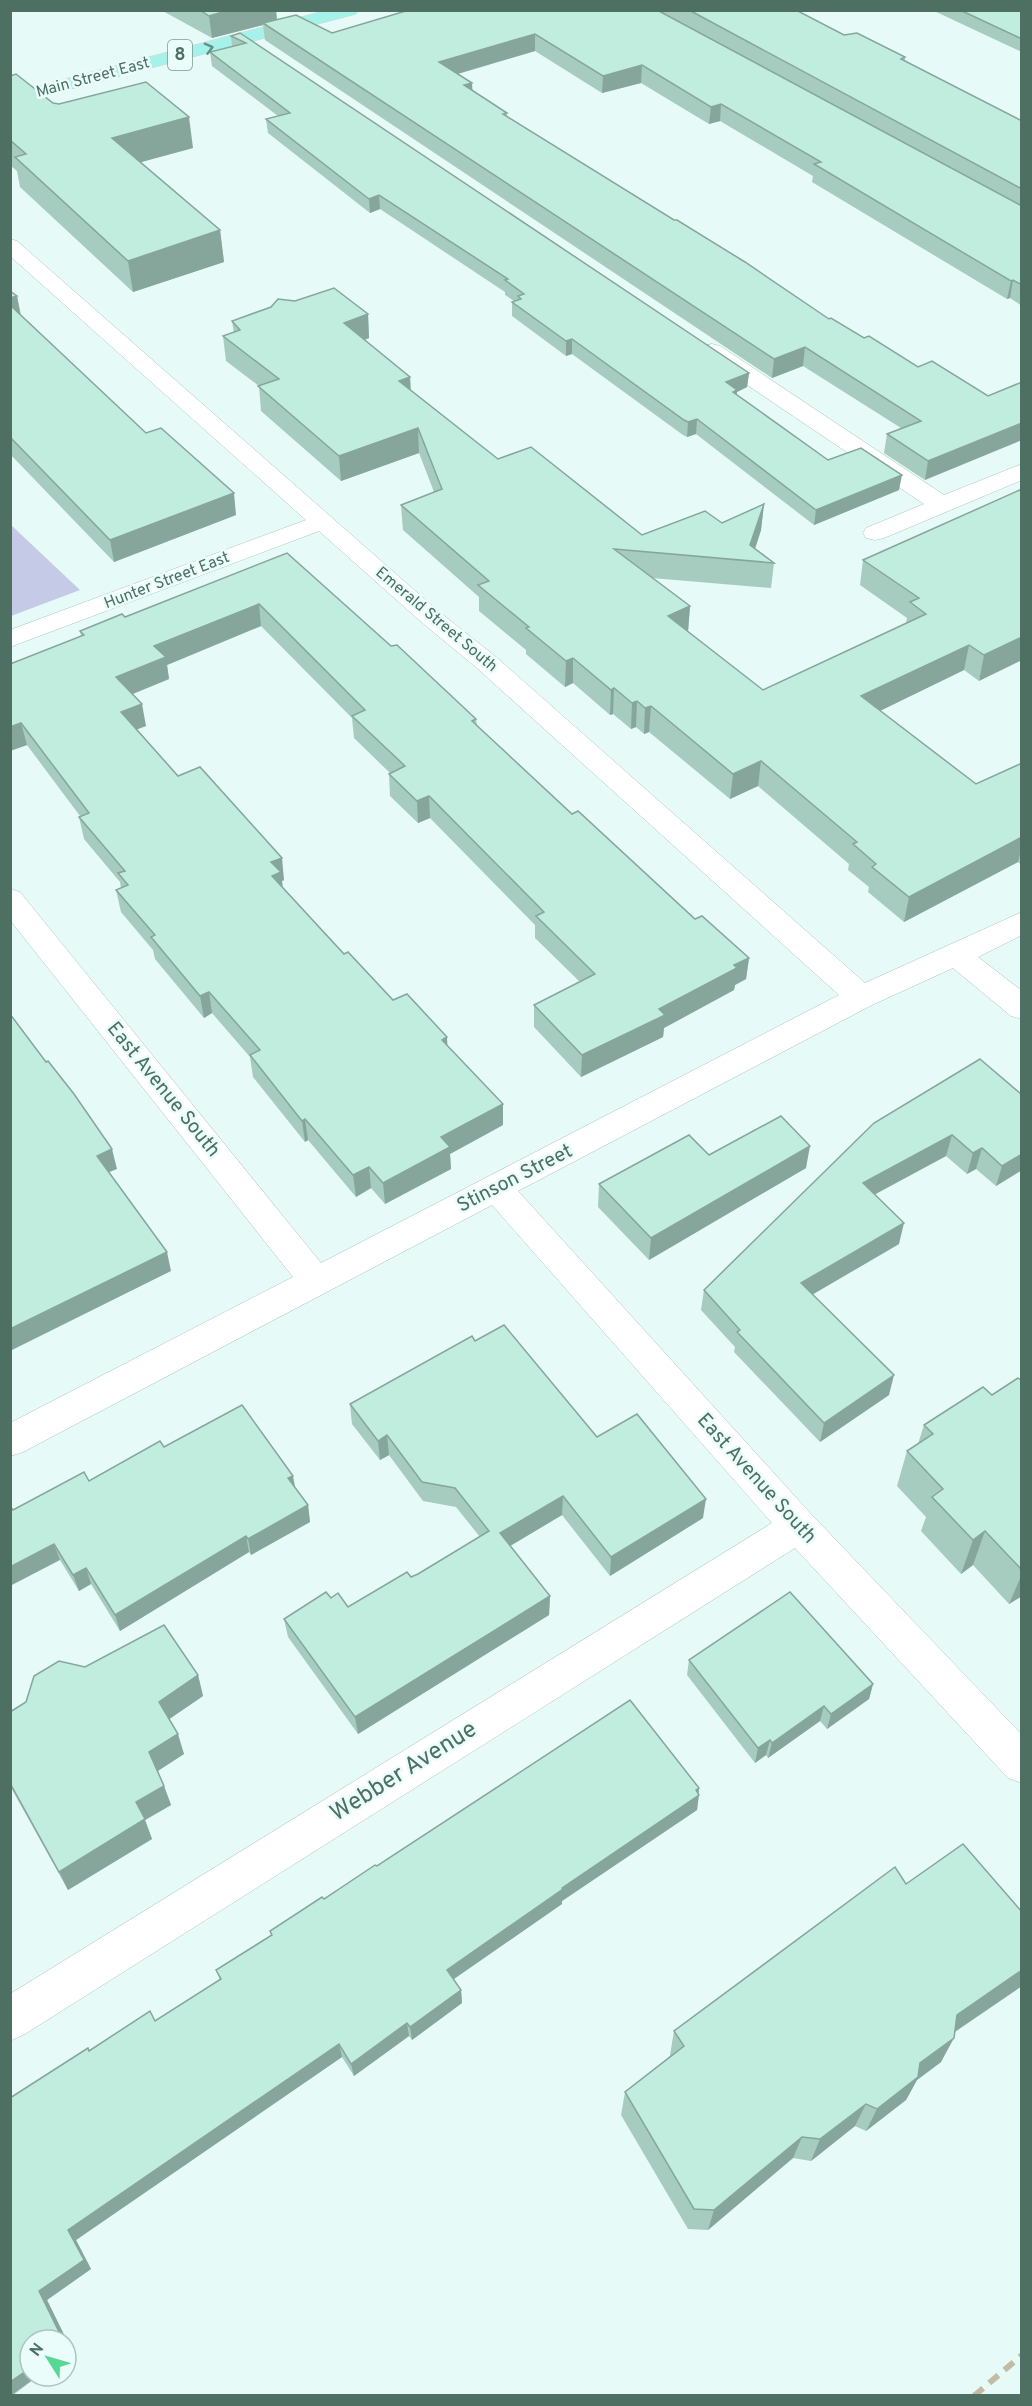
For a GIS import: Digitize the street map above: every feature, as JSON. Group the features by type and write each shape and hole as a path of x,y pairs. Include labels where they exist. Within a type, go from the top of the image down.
{"main road":[{"name":"Main Street East","path":"10,100 336,12"}],"street":[{"path":"245,38 267,53"},
{"name":"Emerald Street South","path":"10,245 428,615 487,663 861,997"},
{"path":"694,339 942,506"},
{"path":"875,533 1022,471"},
{"name":"Hunter Street East","path":"10,639 322,522"},
{"name":"East Avenue South","path":"10,899 316,1282"},
{"name":"Stinson Street","path":"10,1441 497,1189 861,997 956,955 1022,922"},
{"path":"956,955 1022,1008"},
{"name":"East Avenue South","path":"497,1189 798,1526 1022,1764"},
{"name":"Webber Avenue","path":"10,2019 798,1526"}],"shaded area":[{"path":"11,525 80,590 11,616"}],"building":[{"path":"200,10 229,10 209,16"},
{"path":"409,10 657,10 1022,206 1022,285 1011,281 814,164 821,162 721,104 711,107 642,65 603,76 535,34 439,62 472,83 464,85 507,113 503,114 745,262 829,319 831,318 864,338 869,336 918,367 932,361 988,396 1022,382 1022,423 928,461 887,434 921,421 805,347 774,359 263,23 296,15 332,33"},
{"path":"689,10 796,10 844,35 857,33 905,57 901,59 1022,121 1022,189"},
{"path":"960,10 1022,10 1022,39"},
{"path":"240,33 749,373 726,382 737,390 733,392 828,460 861,448 902,475 816,510 697,419 688,422 684,420 572,339 566,341 512,302 521,299 518,296 524,294 505,280 508,279 379,195 369,199 266,119 290,113 210,52 246,43 231,36"},
{"path":"16,74 53,103 59,104 146,82 189,117 112,138 220,230 128,261 15,157 26,154 10,140 10,76"},
{"path":"334,288 368,314 344,323 410,377 399,381 498,459 531,447 642,535 705,511 722,523 764,504 750,545 774,563 614,549 690,606 668,616 763,690 926,614 910,602 919,598 863,560 1022,489 1022,637 984,655 969,645 861,696 976,784 1022,763 1022,837 909,897 872,867 876,864 853,844 857,842 761,761 733,774 651,706 645,708 637,701 632,703 614,688 611,690 573,658 566,661 478,585 489,581 401,505 442,489 418,428 339,456 258,386 279,379 223,336 240,330 232,321 271,307 278,299 295,301"},
{"path":"10,291 17,296 10,298"},
{"path":"10,305 146,433 161,428 234,493 110,540 10,437"},
{"path":"287,553 391,646 397,645 476,719 472,721 572,814 578,811 695,919 702,916 749,958 734,965 737,968 659,1009 665,1015 582,1055 534,1005 595,974 536,916 544,912 429,796 417,801 389,774 405,766 352,716 365,710 259,604 154,646 166,657 116,677 142,704 121,712 178,776 200,767 282,858 271,862 281,872 272,876 344,954 348,952 393,1000 407,994 447,1037 442,1040 503,1104 441,1137 450,1147 383,1183 369,1167 353,1175 305,1119 302,1121 250,1055 260,1050 209,992 200,996 151,937 155,935 116,890 128,885 118,873 125,871 79,817 89,813 21,723 10,727 10,664 84,635 80,631 122,614 125,617"},
{"path":"10,1014 46,1062 48,1061 74,1094 112,1149 97,1156 167,1252 10,1329"},
{"path":"980,1059 1022,1095 1022,1154 1002,1166 982,1148 973,1153 952,1135 863,1183 904,1223 801,1283 894,1375 824,1423 737,1332 740,1330 704,1290 874,1123"},
{"path":"781,1116 810,1146 651,1238 599,1184 689,1135 709,1155"},
{"path":"504,1325 597,1437 637,1414 706,1499 611,1557 563,1496 500,1533 550,1596 355,1717 284,1619 326,1592 331,1598 338,1593 348,1607 407,1572 411,1577 418,1574 489,1531 455,1488 422,1482 387,1435 378,1441 350,1404 472,1336 475,1341"},
{"path":"1018,1378 1022,1381 1022,1570 985,1531 973,1540 932,1497 943,1489 907,1451 933,1434 924,1425 983,1387 992,1395"},
{"path":"242,1405 293,1476 288,1478 308,1505 248,1539 246,1536 115,1615 86,1568 73,1575 54,1544 10,1567 10,1506 13,1510 84,1472 89,1481 160,1441 164,1447"},
{"path":"790,1592 873,1684 831,1714 824,1706 772,1743 770,1740 758,1748 689,1660"},
{"path":"164,1625 198,1675 159,1702 178,1734 149,1752 164,1786 136,1802 145,1819 59,1872 10,1783 10,1712 26,1702 34,1676 59,1661 85,1667"},
{"path":"630,1700 699,1788 696,1790 699,1795 447,1970 461,1990 410,2027 407,2023 351,2064 339,2044 68,2230 84,2260 39,2291 57,2328 18,2328 18,2376 10,2382 10,2098 150,2011 155,2021 221,1979 216,1970 272,1935 270,1931 322,1897 324,1899 375,1865 377,1866"},
{"path":"963,1844 1022,1912 1022,1970 957,2015 954,2038 920,2063 918,2077 877,2109 866,2104 820,2139 802,2137 714,2210 694,2209 625,2092 684,2046 674,2031 895,1867 906,1884"}],"railway":[{"path":"974,2396 1022,2355"}]}
